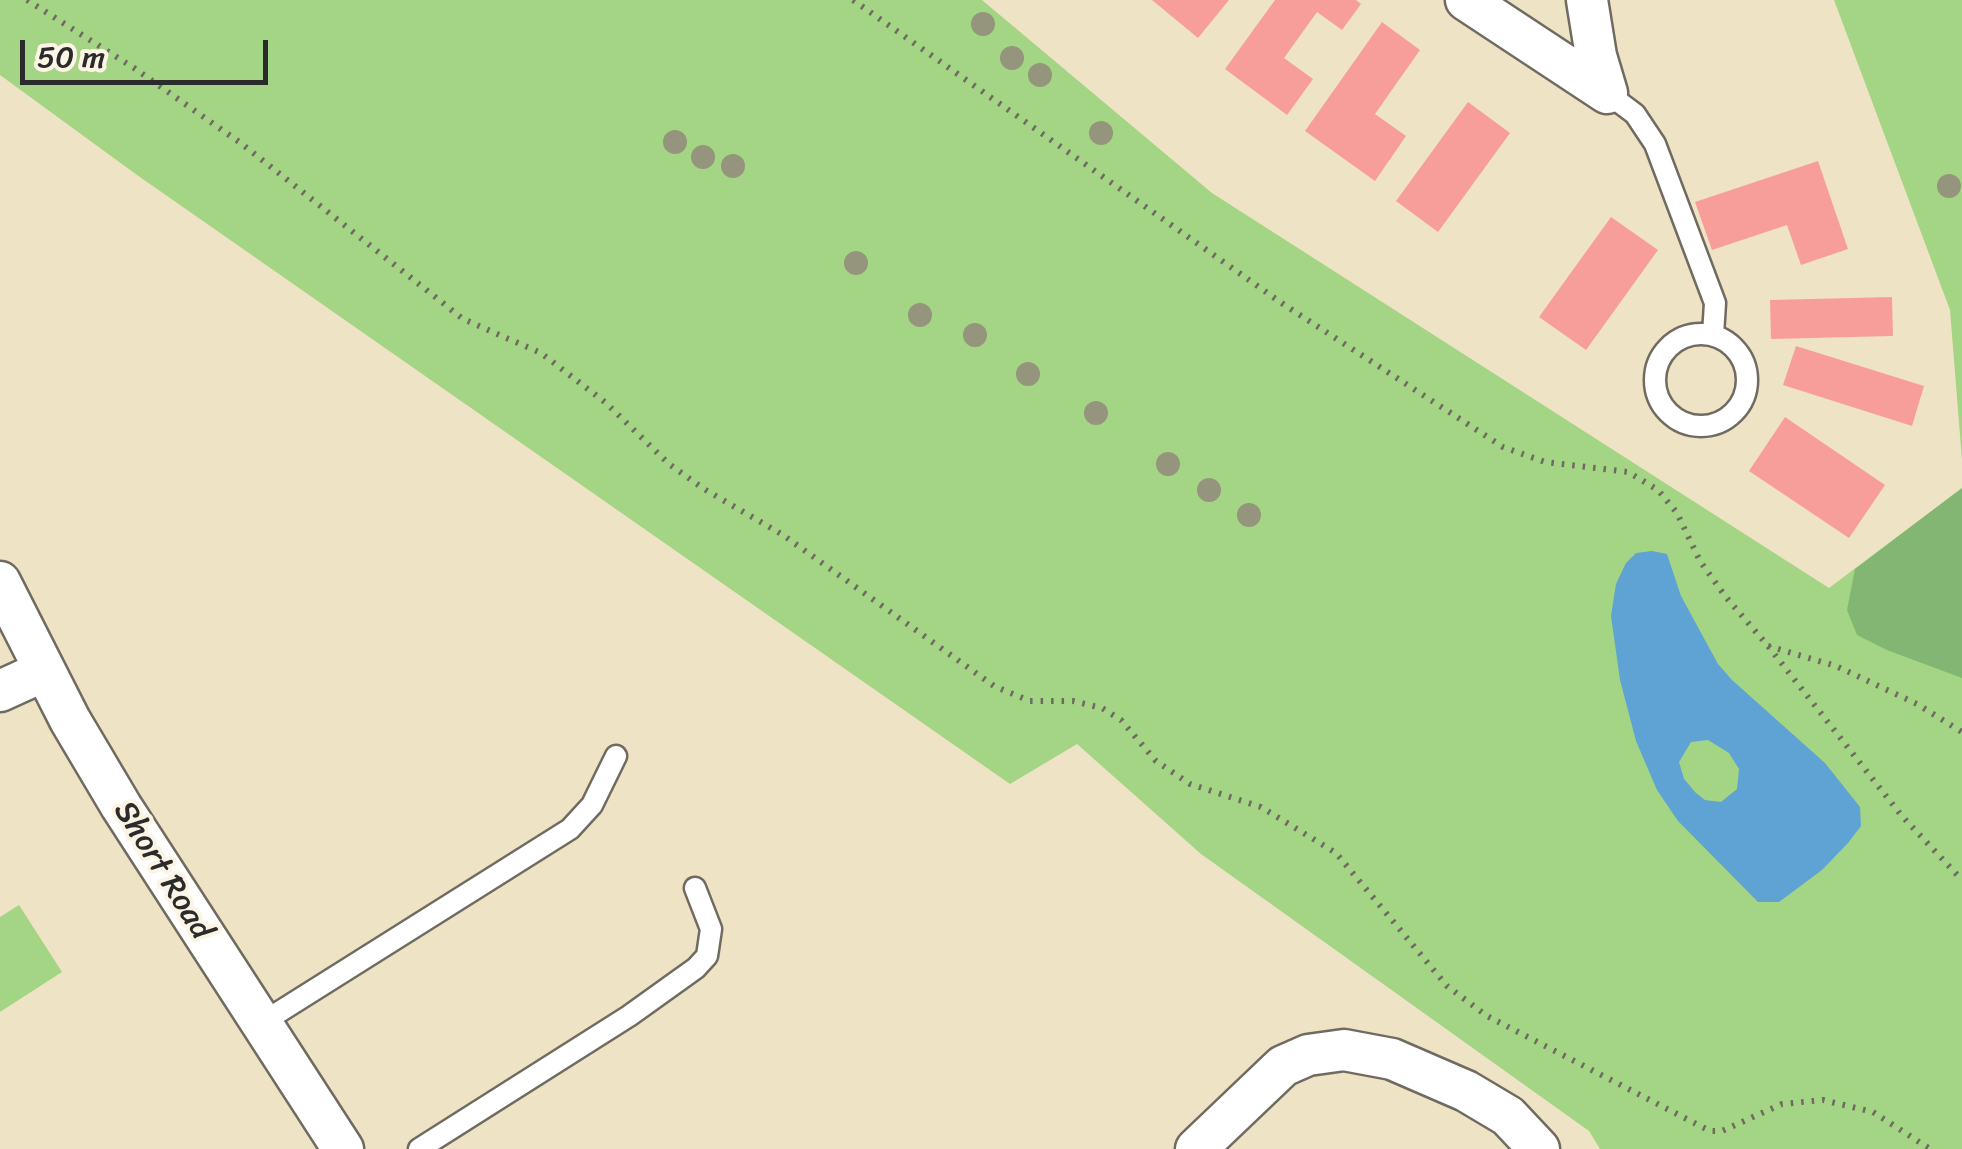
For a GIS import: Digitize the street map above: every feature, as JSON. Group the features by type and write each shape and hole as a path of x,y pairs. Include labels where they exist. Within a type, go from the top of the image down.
{"street":[{"path":"1466,0 1607,93"},
{"path":"1587,0 1607,93"},
{"name":"Short Road","path":"0,582 44,671 120,806 343,1149"},
{"path":"0,692 44,671"},
{"path":"1196,1149 1272,1073 1326,1050 1370,1053 1432,1076 1494,1106 1521,1127 1539,1149"}],"lane":[{"path":"1607,93 1635,114 1656,144 1715,303 1713,335"},
{"path":"1713,335 1737,351 1747,378 1745,391 1739,406 1717,424 1688,425 1664,409 1654,382 1656,368 1662,354 1684,336 1713,335"},
{"path":"260,1024 570,830 592,805 616,756"},
{"path":"419,1149 613,1026 696,968 707,956 710,929 696,888"}],"path":[{"path":"27,0 134,68 242,144 463,319 541,354 606,403 670,464 783,535 994,686 1030,702 1072,701 1102,708 1121,720 1156,761 1190,784 1261,807 1336,853 1447,986 1487,1016 1710,1132 1722,1132 1782,1104 1822,1100 1872,1112 1930,1149"},
{"path":"853,0 1282,304 1503,447 1545,462 1628,472 1644,480 1669,501 1712,580 1901,816 1962,880"},
{"path":"1768,646 1836,666 1917,704 1962,732"}],"green space":[{"path":"0,0 982,0 1212,193 1829,588 1962,488 1962,1149 1600,1149 1589,1131 1201,854 1077,744 1010,784 137,175 0,75"},
{"path":"1834,0 1962,0 1962,460 1950,310"},
{"path":"1962,488 1962,678 1857,635 1847,610 1855,569"},
{"path":"19,905 62,972 0,1012 0,917"}],"water":[{"path":"1636,553 1667,554 1681,596 1718,664 1825,763 1860,807 1861,826 1848,843 1822,870 1779,902 1758,902 1678,821 1657,790 1636,741 1620,680 1611,616 1616,584","holes":["1708,740 1729,753 1739,769 1737,789 1721,802 1705,800 1684,779 1679,762 1691,742"]}],"building":[{"path":"1152,0 1229,0 1198,38"},
{"path":"1275,0 1356,0 1361,4 1342,30 1317,12 1284,58 1313,79 1287,115 1225,69"},
{"path":"1382,22 1420,50 1375,114 1406,136 1375,181 1305,131"},
{"path":"1468,102 1510,133 1438,232 1396,201"},
{"path":"1818,161 1848,249 1801,265 1787,225 1712,250 1695,202"},
{"path":"1611,217 1658,250 1586,350 1539,317"},
{"path":"1892,297 1893,336 1771,339 1770,300"},
{"path":"1796,346 1924,386 1912,426 1783,385"},
{"path":"1785,417 1885,485 1849,538 1749,471"}]}
